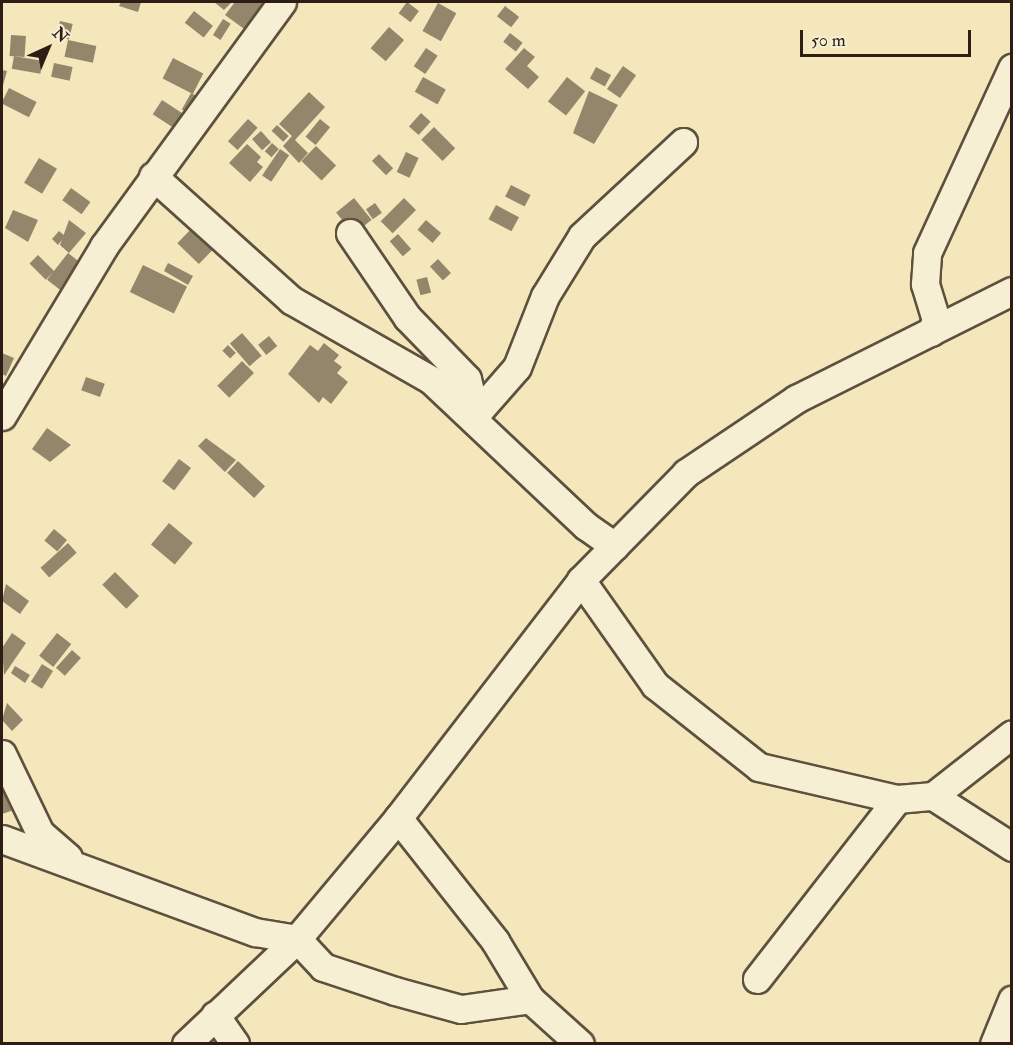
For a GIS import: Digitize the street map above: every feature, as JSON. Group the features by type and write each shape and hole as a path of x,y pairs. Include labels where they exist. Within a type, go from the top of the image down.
{"street":[{"path":"2,416 153,176 282,2"},
{"path":"931,332 936,320 925,284 927,253 1011,68"},
{"path":"476,417 517,368 545,296 582,236 684,142"},
{"path":"153,176 291,300 324,324 405,362 476,417 586,526 615,546"},
{"path":"351,233 406,317 467,379 476,417"},
{"path":"186,1044 297,939 398,818 581,580 678,480 737,433 1011,291"},
{"path":"581,580 655,685 759,767 897,799 933,796 1011,734"},
{"path":"2,754 40,833 78,865"},
{"path":"933,796 1011,847"},
{"path":"758,979 897,799"},
{"path":"398,818 495,941 530,999 579,1044"},
{"path":"2,839 78,865 255,932 297,939 323,967 431,1002 461,1009 530,999"},
{"path":"994,1044 1011,1000"},
{"path":"215,1015 235,1044"}],"building":[{"path":"121,2 141,2 138,12 119,6"},
{"path":"214,2 232,2 224,10"},
{"path":"235,2 276,2 247,31 225,15"},
{"path":"407,2 419,11 411,22 399,13"},
{"path":"438,3 456,13 441,41 422,31"},
{"path":"505,6 519,17 511,27 497,16"},
{"path":"194,11 213,26 204,38 185,23"},
{"path":"223,19 231,24 221,40 213,35"},
{"path":"60,21 73,24 69,40 56,37"},
{"path":"389,27 404,40 386,61 371,48"},
{"path":"510,33 523,43 516,52 503,42"},
{"path":"11,35 26,36 24,57 10,56"},
{"path":"68,40 96,46 93,63 64,57"},
{"path":"426,48 438,56 425,74 414,66"},
{"path":"524,48 535,57 527,66 539,77 528,89 505,69"},
{"path":"14,56 43,61 40,74 12,69"},
{"path":"173,58 203,73 193,94 163,78"},
{"path":"54,63 73,67 70,81 51,77"},
{"path":"623,66 636,75 620,98 607,89"},
{"path":"596,67 611,75 605,86 590,78"},
{"path":"2,70 7,71 2,89"},
{"path":"423,77 446,90 437,104 415,92"},
{"path":"567,77 585,91 566,116 548,101"},
{"path":"9,88 37,102 29,117 2,104"},
{"path":"589,91 618,105 594,144 573,133"},
{"path":"309,92 325,107 295,140 308,153 299,163 283,146 292,136 279,124"},
{"path":"191,93 200,98 191,114 182,110"},
{"path":"162,100 185,115 175,129 153,114"},
{"path":"421,113 431,122 419,135 409,126"},
{"path":"248,119 258,128 238,150 228,141"},
{"path":"320,119 330,127 316,145 306,137"},
{"path":"277,125 289,136 283,142 272,131"},
{"path":"434,127 455,148 442,161 421,140"},
{"path":"261,131 271,142 262,150 252,139"},
{"path":"272,143 279,149 272,157 265,151"},
{"path":"247,144 261,157 257,162 263,167 250,182 229,163"},
{"path":"316,146 336,165 322,181 301,161"},
{"path":"280,149 289,155 271,182 262,176"},
{"path":"406,152 419,158 409,178 397,172"},
{"path":"379,154 393,168 386,175 372,161"},
{"path":"39,158 57,169 42,194 24,183"},
{"path":"511,185 531,195 525,207 505,197"},
{"path":"71,188 90,202 82,214 62,200"},
{"path":"354,198 372,220 354,234 336,212"},
{"path":"404,198 416,210 393,233 381,221"},
{"path":"375,203 382,213 373,219 366,209"},
{"path":"496,205 519,217 511,231 488,219"},
{"path":"13,210 38,220 28,242 5,228"},
{"path":"69,220 86,233 69,253 60,245"},
{"path":"426,220 441,233 433,243 417,230"},
{"path":"194,226 216,247 199,264 177,243"},
{"path":"59,231 65,236 58,245 52,239"},
{"path":"398,234 411,249 403,256 390,241"},
{"path":"68,253 82,264 61,291 47,280"},
{"path":"38,255 54,271 46,280 30,263"},
{"path":"438,259 451,273 443,280 430,267"},
{"path":"168,263 193,276 188,285 164,271"},
{"path":"143,265 187,286 174,313 130,292"},
{"path":"427,277 431,292 421,295 416,280"},
{"path":"242,333 262,356 250,366 230,343"},
{"path":"269,336 277,346 266,355 258,345"},
{"path":"324,343 339,355 334,361 342,367 337,373 348,382 331,404 323,397 319,403 288,374 310,345 318,351"},
{"path":"228,345 236,353 230,358 222,351"},
{"path":"2,353 14,358 6,376 2,374"},
{"path":"242,361 254,373 229,398 217,386"},
{"path":"86,377 105,384 100,397 81,390"},
{"path":"47,428 71,445 50,462 32,449"},
{"path":"206,438 236,460 225,472 198,446"},
{"path":"179,459 191,468 174,490 162,481"},
{"path":"238,461 265,486 254,498 227,473"},
{"path":"169,523 193,543 175,564 151,544"},
{"path":"54,529 67,540 57,551 44,540"},
{"path":"68,543 77,553 49,577 41,568"},
{"path":"115,572 139,596 126,609 102,585"},
{"path":"6,584 29,601 20,614 2,601"},
{"path":"12,633 26,643 4,675 2,648"},
{"path":"57,633 71,644 53,667 39,656"},
{"path":"72,650 81,658 65,676 56,668"},
{"path":"42,664 53,671 42,689 31,682"},
{"path":"15,666 30,675 25,683 11,673"},
{"path":"7,703 23,720 12,731 2,720"},
{"path":"2,761 17,809 2,814"}]}
